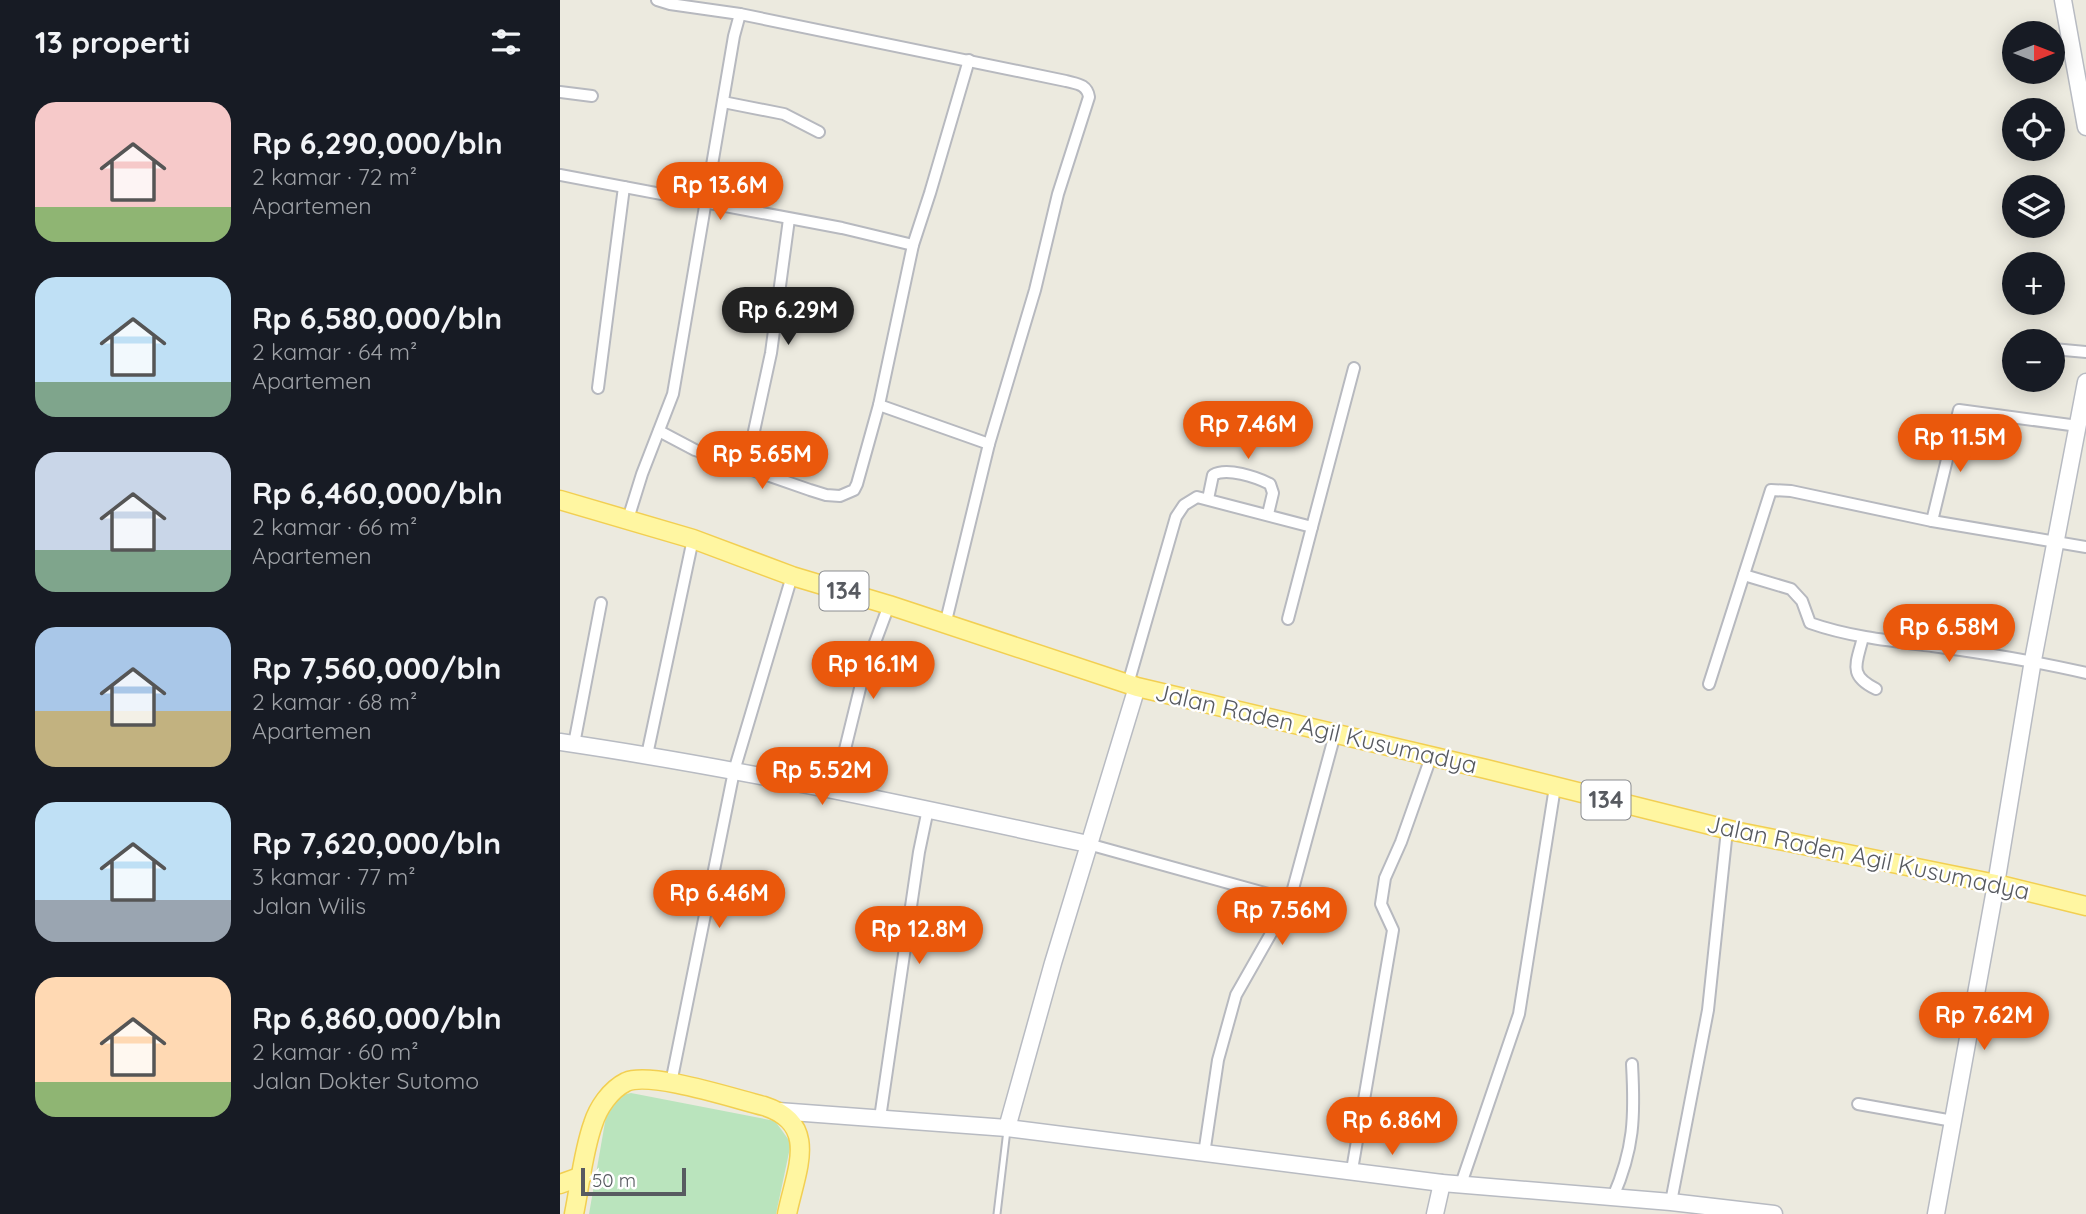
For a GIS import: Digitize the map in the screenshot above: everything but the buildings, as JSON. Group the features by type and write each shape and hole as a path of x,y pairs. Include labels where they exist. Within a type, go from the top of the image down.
{"main road":[{"path":"2063,0 2086,127"},
{"path":"1936,1214 1996,884 2033,660 2086,382"},
{"name":"Jalan Raden Agil Kusumadya","path":"560,499 693,540 792,576 889,605 1133,686 1727,830 1996,884 2086,906"},
{"path":"1007,1128 1133,686"},
{"path":"567,743 835,790 1088,844"},
{"path":"560,1202 573,1214 593,1123 603,1103 615,1089 628,1081 643,1079 671,1083 778,1111 1007,1128 1442,1183 1671,1202 1774,1214"},
{"path":"778,1111 793,1122 800,1137 787,1214"},
{"path":"560,1184 582,1176"},
{"path":"1435,1214 1442,1183"}],"street":[{"path":"657,0 969,60 1086,88 1089,97 1058,194 1035,290 989,444 945,625"},
{"path":"628,519 673,394 740,14"},
{"path":"659,431 695,450 827,495 848,495 854,490 878,405 913,245 969,60"},
{"path":"560,92 592,96"},
{"path":"723,102 783,114 819,132"},
{"path":"560,175 842,228 913,245"},
{"path":"598,388 624,187"},
{"path":"746,468 771,353 789,219"},
{"path":"2065,350 2086,352"},
{"path":"1288,619 1354,368"},
{"path":"878,405 989,444"},
{"path":"1932,521 1957,413 1961,409 2078,426"},
{"path":"1208,499 1216,472 1264,481 1273,488 1268,514"},
{"path":"1709,684 1771,490 1791,491 1932,521 2086,547"},
{"path":"1133,686 1176,517 1184,505 1197,496 1312,527"},
{"path":"647,755 693,540"},
{"path":"1744,575 1797,593 1810,623 1863,637 2033,660 2086,673"},
{"path":"671,1083 734,771 792,576"},
{"path":"567,743 601,603"},
{"path":"835,790 864,672 889,605"},
{"path":"1863,637 1857,676 1861,682 1876,690"},
{"path":"1204,1154 1218,1059 1236,995 1290,901 1335,734"},
{"path":"1352,1170 1393,930 1381,904 1381,896 1385,878 1401,842 1431,757"},
{"path":"1461,1184 1519,1014 1555,787"},
{"path":"880,1118 919,852 928,810"},
{"path":"1671,1202 1710,996 1727,830"},
{"path":"1088,844 1290,901"},
{"path":"1613,1197 1626,1166 1633,1128 1632,1064"},
{"path":"1858,1104 1953,1121"}],"lane":[{"path":"997,1214 1007,1128"}],"green space":[{"path":"631,1093 775,1121 791,1143 776,1214 589,1214 608,1105 618,1096"}]}
